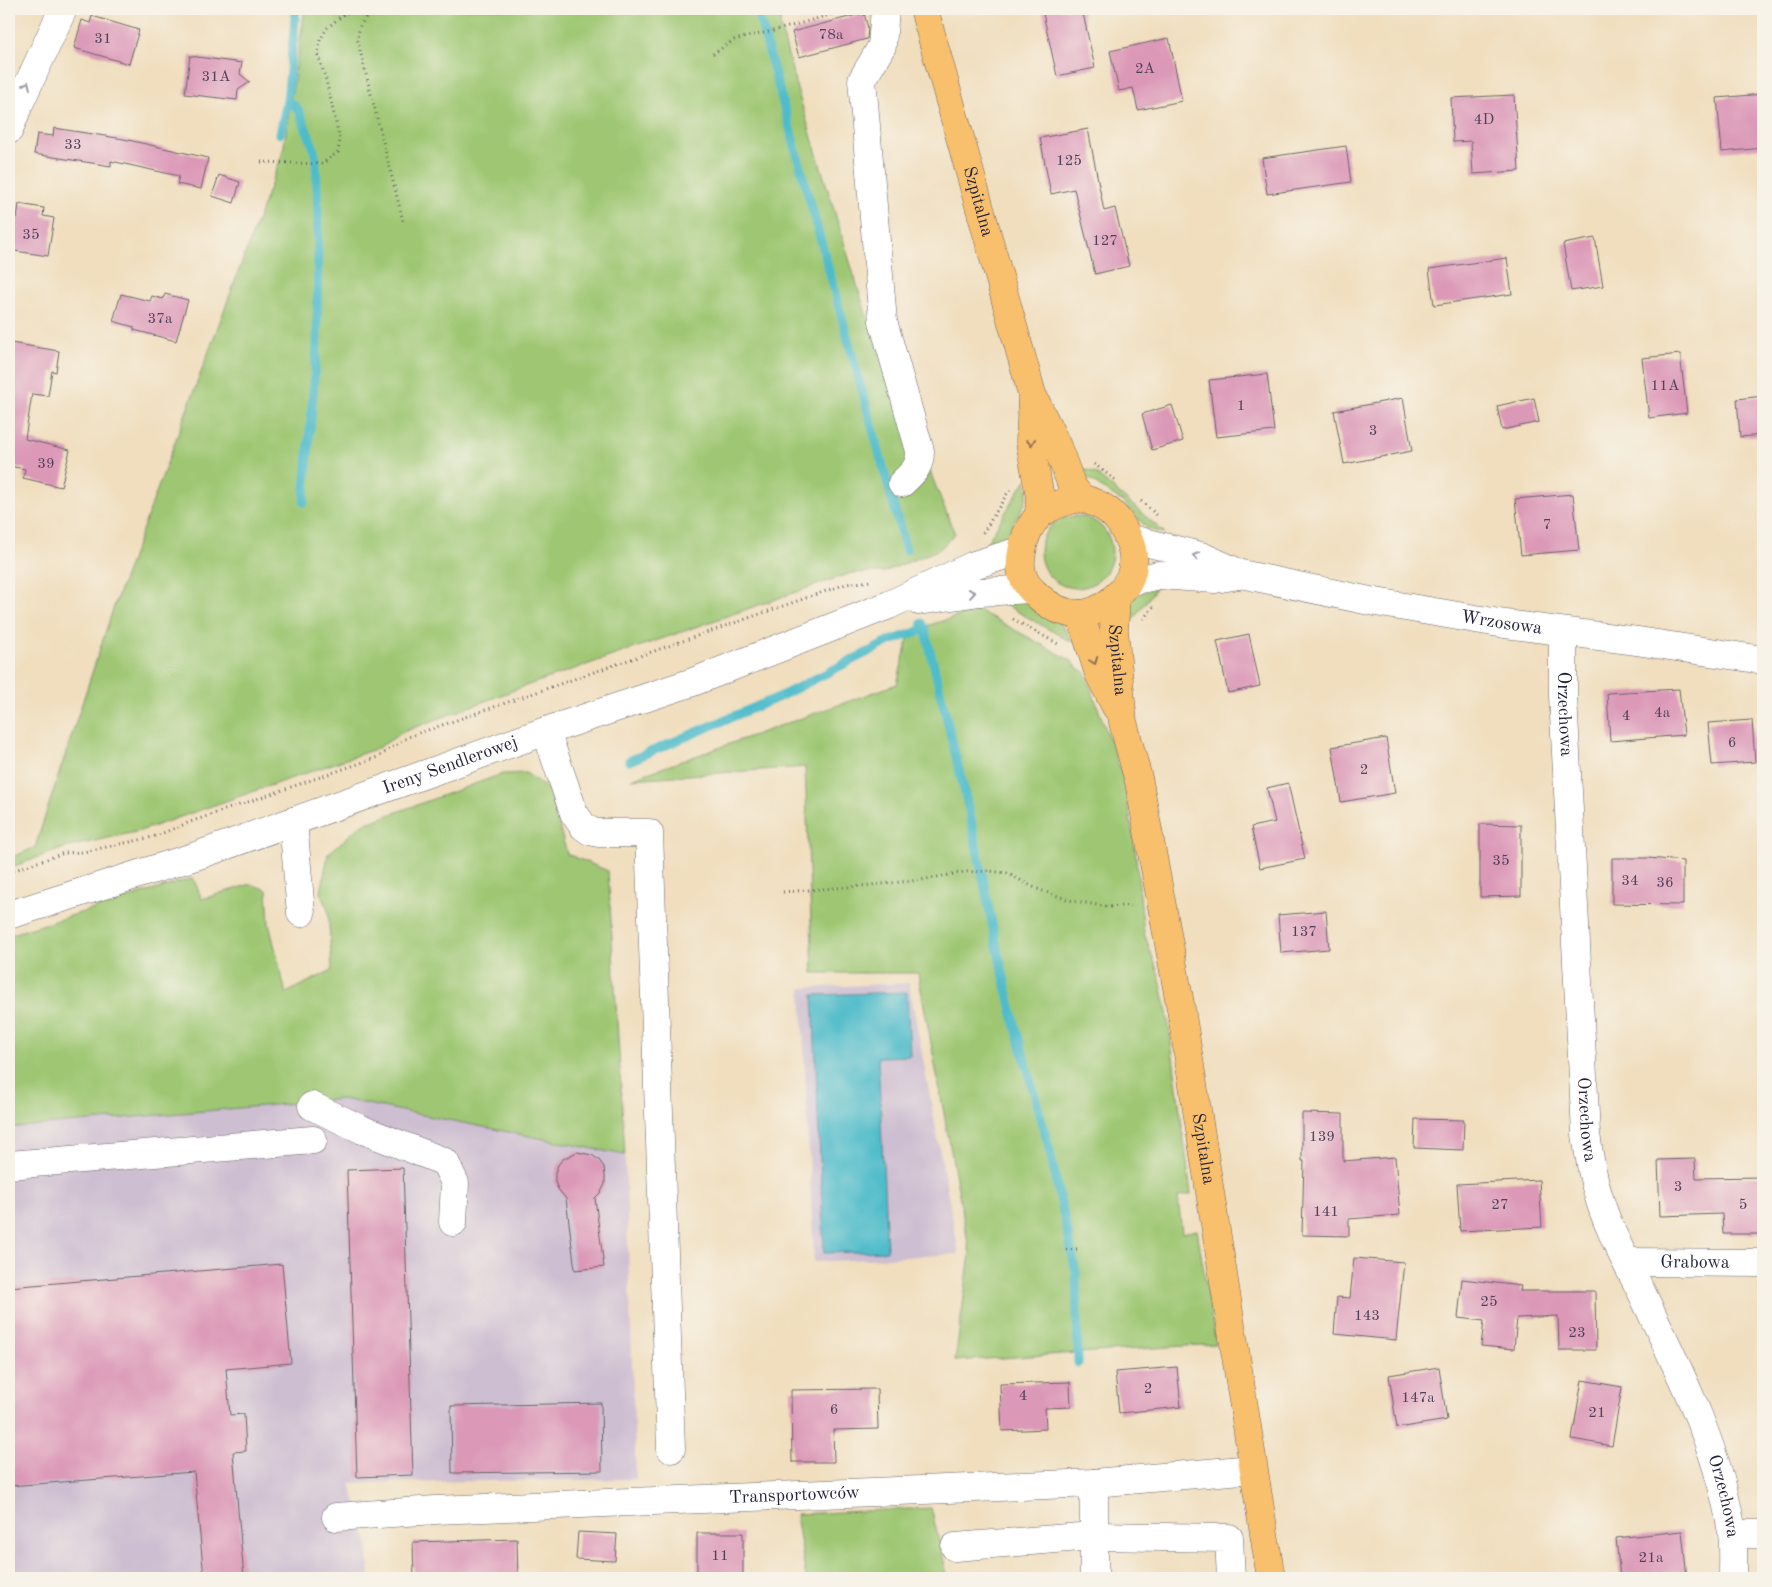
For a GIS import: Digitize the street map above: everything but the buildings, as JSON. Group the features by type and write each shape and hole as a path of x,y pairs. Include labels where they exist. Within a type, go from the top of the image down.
{"main road":[{"name":"Szpitalna","path":"924,9 1032,394 1057,446 1072,486 1081,498"},
{"name":"Szpitalna","path":"1032,394 1030,442 1040,497 1040,514"},
{"path":"1081,498 1096,502 1110,511 1122,524 1134,557 1132,571 1121,589 1103,606 1080,614 1053,608 1031,589 1022,572 1020,562 1025,534 1040,514 1063,501 1081,498"},
{"name":"Szpitalna","path":"1121,589 1114,630 1123,722 1139,782 1182,1019 1271,1578"},
{"name":"Szpitalna","path":"1080,614 1100,674 1123,722"}],"street":[{"path":"9,130 62,9"},
{"path":"885,9 882,46 862,80 883,321 920,451 920,462 913,473 902,483"},
{"name":"Wrzosowa","path":"1128,538 1201,556 1241,574 1370,601 1504,624 1763,660"},
{"path":"889,605 974,565 1022,550"},
{"name":"Wrzosowa","path":"1121,589 1159,575 1215,580 1241,574"},
{"path":"889,605 980,592 1031,589"},
{"name":"Ireny Sendlerowej","path":"9,915 199,855 546,731 693,682 889,605"},
{"name":"Orzechowa","path":"1563,632 1563,696 1586,1134 1590,1166 1600,1203 1681,1374 1703,1426 1721,1478 1732,1534 1733,1578"},
{"path":"546,731 574,813 583,826 590,831 598,833 649,833 671,1449"},
{"path":"293,821 301,913"},
{"path":"312,1106 363,1130 445,1162 455,1183 453,1222"},
{"path":"9,1165 313,1140"},
{"name":"Grabowa","path":"1627,1262 1763,1263"},
{"name":"Transportowców","path":"336,1517 435,1510 1094,1483 1253,1469"},
{"path":"1094,1483 1094,1578"},
{"path":"1732,1534 1763,1534"},
{"path":"956,1548 1093,1536 1229,1538 1231,1578"}],"path":[{"path":"371,9 360,26 357,38 403,221"},
{"path":"713,54 734,40 850,9"},
{"path":"261,162 321,164 338,152 340,140 318,55 320,40 328,28 345,13 358,12 367,16"},
{"path":"1088,461 1103,469 1123,487"},
{"path":"981,536 1011,488"},
{"path":"1137,498 1158,516"},
{"path":"9,872 64,853 84,852 153,837 190,822 378,757 408,738 846,584 875,581"},
{"path":"1142,620 1152,607 1159,603"},
{"path":"1010,617 1068,649"},
{"path":"783,892 860,886 964,872 989,871 1007,873 1038,890 1069,900 1109,908 1160,903"},
{"path":"1066,1250 1077,1249"}],"shaded area":[{"path":"909,983 959,1254 814,1262 801,988"},
{"path":"342,1099 625,1155 636,1479 350,1483 367,1539 370,1578 9,1578 9,1128"}],"green space":[{"path":"305,9 781,9 780,25 797,89 865,311 955,534 940,549 884,572 851,573 517,689 403,732 378,748 140,831 64,848 9,868 9,859 35,847 114,606 283,152"},
{"path":"1079,467 1095,473 1165,533 1148,529 1124,503 1086,477"},
{"path":"1026,479 1028,491 1025,503 1009,532 998,542 983,549"},
{"path":"1069,516 1083,516 1102,526 1112,545 1112,559 1102,578 1083,588 1069,588 1050,578 1040,559 1040,545 1050,526"},
{"path":"1157,587 1128,626 1128,605 1134,598"},
{"path":"997,600 1026,602 1062,625 1073,643"},
{"path":"978,610 1072,661 1078,669 1085,672 1124,780 1135,848 1144,933 1159,975 1167,1012 1191,1194 1178,1197 1182,1233 1197,1230 1216,1344 955,1361 970,1254 918,973 813,973 805,767 631,779 897,684 910,631"},
{"path":"526,773 549,790 567,854 608,871 625,1155 342,1099 9,1128 9,935 193,878 202,899 251,884 267,890 269,924 286,993 332,970 328,910 321,893 328,854 361,825 502,774"},
{"path":"931,1508 948,1578 806,1578 796,1514"}],"water":[{"path":"907,992 910,1056 878,1057 887,1251 824,1253 813,995"}],"waterway":[{"path":"280,134 287,101 296,9"},
{"path":"757,9 906,550"},
{"path":"287,101 299,111 313,146 316,160 318,216 317,344 304,502"},
{"path":"922,623 970,815 996,943 1016,1028 1048,1143 1076,1272 1078,1363"},
{"path":"629,761 779,697 890,641 925,629"}]}
